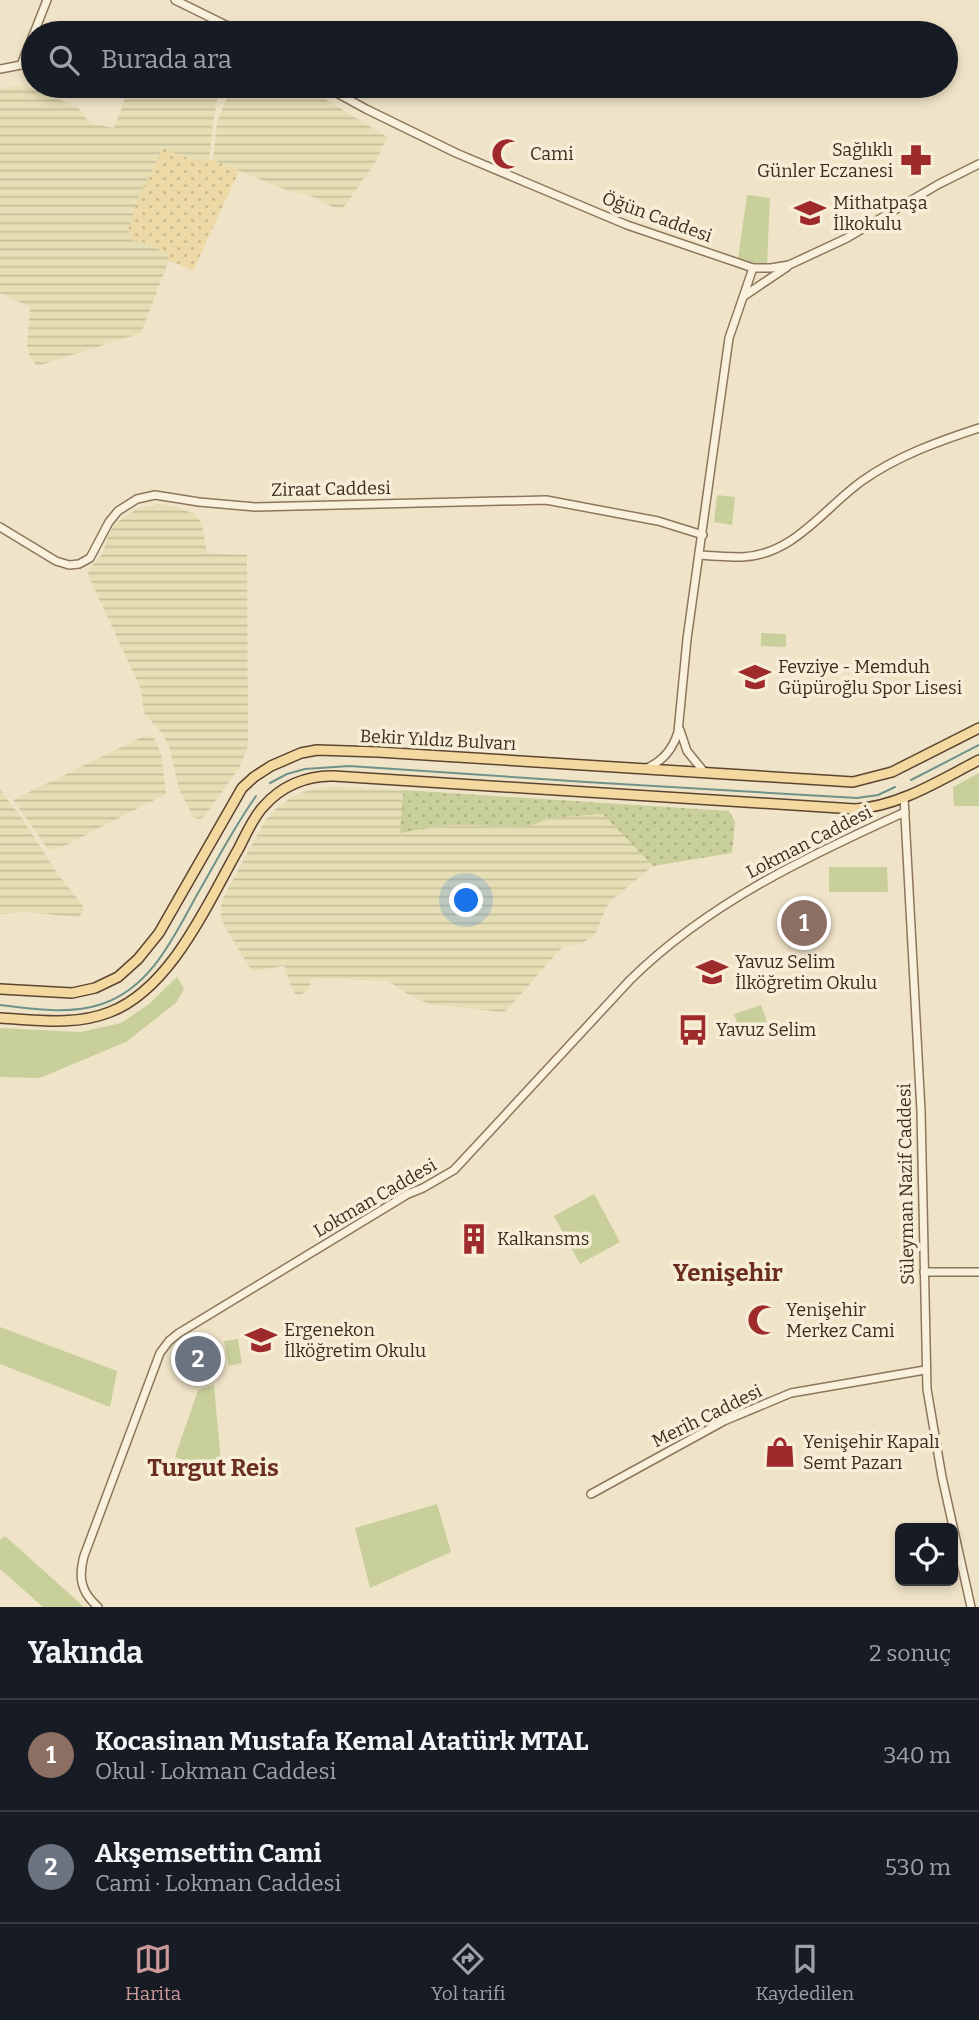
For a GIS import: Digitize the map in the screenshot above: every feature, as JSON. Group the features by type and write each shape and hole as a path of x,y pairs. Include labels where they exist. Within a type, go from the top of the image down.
{"main road":[{"name":"Bekir Yıldız Bulvarı","path":"0,989 80,992 103,985 125,972 159,933 242,788 265,769 293,755 317,750 378,752 852,782 892,772 979,728"},
{"path":"0,1018 55,1021 83,1019 113,1011 137,996 159,977 180,950 260,809 288,787 312,777 334,776 855,809 879,806 904,798 979,761"}],"street":[{"path":"39,21 47,0"},
{"path":"175,0 218,21"},
{"path":"0,69 21,65"},
{"name":"Öğün Caddesi","path":"345,98 456,153 627,225 753,268 789,265 847,238 939,184 979,164"},
{"path":"744,296 789,265"},
{"path":"645,769 665,756 676,739 687,639 729,338 753,268"},
{"path":"699,555 742,557 777,548 799,535 862,481 919,450 979,428"},
{"name":"Ziraat Caddesi","path":"0,527 56,561 69,565 79,564 90,558 109,522 118,511 137,499 155,495 255,507 546,500 658,521 703,535"},
{"path":"679,725 687,751 705,773"},
{"name":"Süleyman Nazif Caddesi","path":"904,798 921,1111 925,1370 942,1478 971,1607"},
{"name":"Lokman Caddesi","path":"99,1607 84,1591 81,1570 84,1556 160,1353 169,1341 408,1194 454,1170 630,980 691,927 812,854 905,811"},
{"path":"924,1272 979,1272"},
{"name":"Merih Caddesi","path":"591,1494 724,1421 791,1393 925,1370"}],"shaded area":[{"path":"18,86 21,87 21,98 56,98 79,109 90,123 114,128 125,98 218,98 209,161 192,160 128,230 133,240 153,245 168,255 169,260 141,333 37,366 31,359 27,347 30,307 0,293 0,89"},
{"path":"227,98 324,98 387,137 376,161 344,207 337,209 311,196 286,190 213,160 217,122"},
{"path":"158,504 178,507 196,515 202,524 207,553 247,555 248,746 239,768 200,819 193,817 179,789 169,746 162,733 144,713 141,689 88,575 89,569 103,553 109,533 116,523 137,509"},
{"path":"144,736 154,738 161,753 166,794 58,849 48,849 13,800"},
{"path":"342,787 403,790 400,833 448,825 517,828 549,818 603,814 653,866 609,902 592,937 581,944 563,946 503,1012 429,1004 388,981 312,978 309,989 302,994 296,994 284,966 252,971 221,918 221,906 266,819 277,808 303,792"},
{"path":"0,790 57,873 82,904 84,910 80,916 27,912 0,914"}],"green space":[{"path":"747,195 770,198 767,264 759,265 738,259"},
{"path":"717,495 735,497 732,525 714,522"},
{"path":"761,633 786,634 786,647 761,646"},
{"path":"979,773 979,806 954,806 953,787"},
{"path":"403,790 729,811 735,822 732,853 653,866 603,814 549,818 517,828 448,825 400,833"},
{"path":"829,867 887,867 888,892 829,892"},
{"path":"177,977 184,989 177,1002 126,1042 40,1078 0,1077 0,1028 80,1032 121,1023 149,1004"},
{"path":"761,1005 767,1022 740,1031 734,1014"},
{"path":"594,1194 620,1242 580,1264 554,1216"},
{"path":"0,1327 117,1371 110,1407 0,1364"},
{"path":"238,1339 242,1363 229,1366 224,1341"},
{"path":"214,1385 222,1474 175,1457 198,1390"},
{"path":"437,1504 451,1552 370,1588 355,1528"},
{"path":"5,1536 83,1607 43,1607 0,1569 0,1540"}],"sand":[{"path":"163,148 192,160 213,160 239,171 193,271 169,260 168,255 153,245 133,240 128,230 138,198"}],"waterway":[{"path":"911,780 979,745"},
{"path":"270,783 305,769 349,766 857,798 878,795 895,787"},
{"path":"0,1005 51,1010 77,1009 102,1004 135,986 170,943 256,796"}],"place":[{"name":"Cami","path":"507,154"},
{"name":"Sağlıklı Günler Eczanesi","path":"916,160"},
{"name":"Mithatpaşa İlkokulu","path":"810,213"},
{"name":"Fevziye - Memduh Güpüroğlu Spor Lisesi","path":"755,677"},
{"name":"Kocasinan Mustafa Kemal Atatürk MTAL","path":"804,923"},
{"name":"Yavuz Selim İlköğretim Okulu","path":"712,972"},
{"name":"Yavuz Selim","path":"693,1030"},
{"name":"Kalkansms","path":"474,1239"},
{"name":"Yenişehir Merkez Cami","path":"763,1320"},
{"name":"Ergenekon İlköğretim Okulu","path":"261,1340"},
{"name":"Akşemsettin Cami","path":"198,1359"},
{"name":"Yenişehir Kapalı Semt Pazarı","path":"780,1452"}],"district":[{"name":"Yenişehir","path":"728,1273"},
{"name":"Turgut Reis","path":"213,1468"}]}
